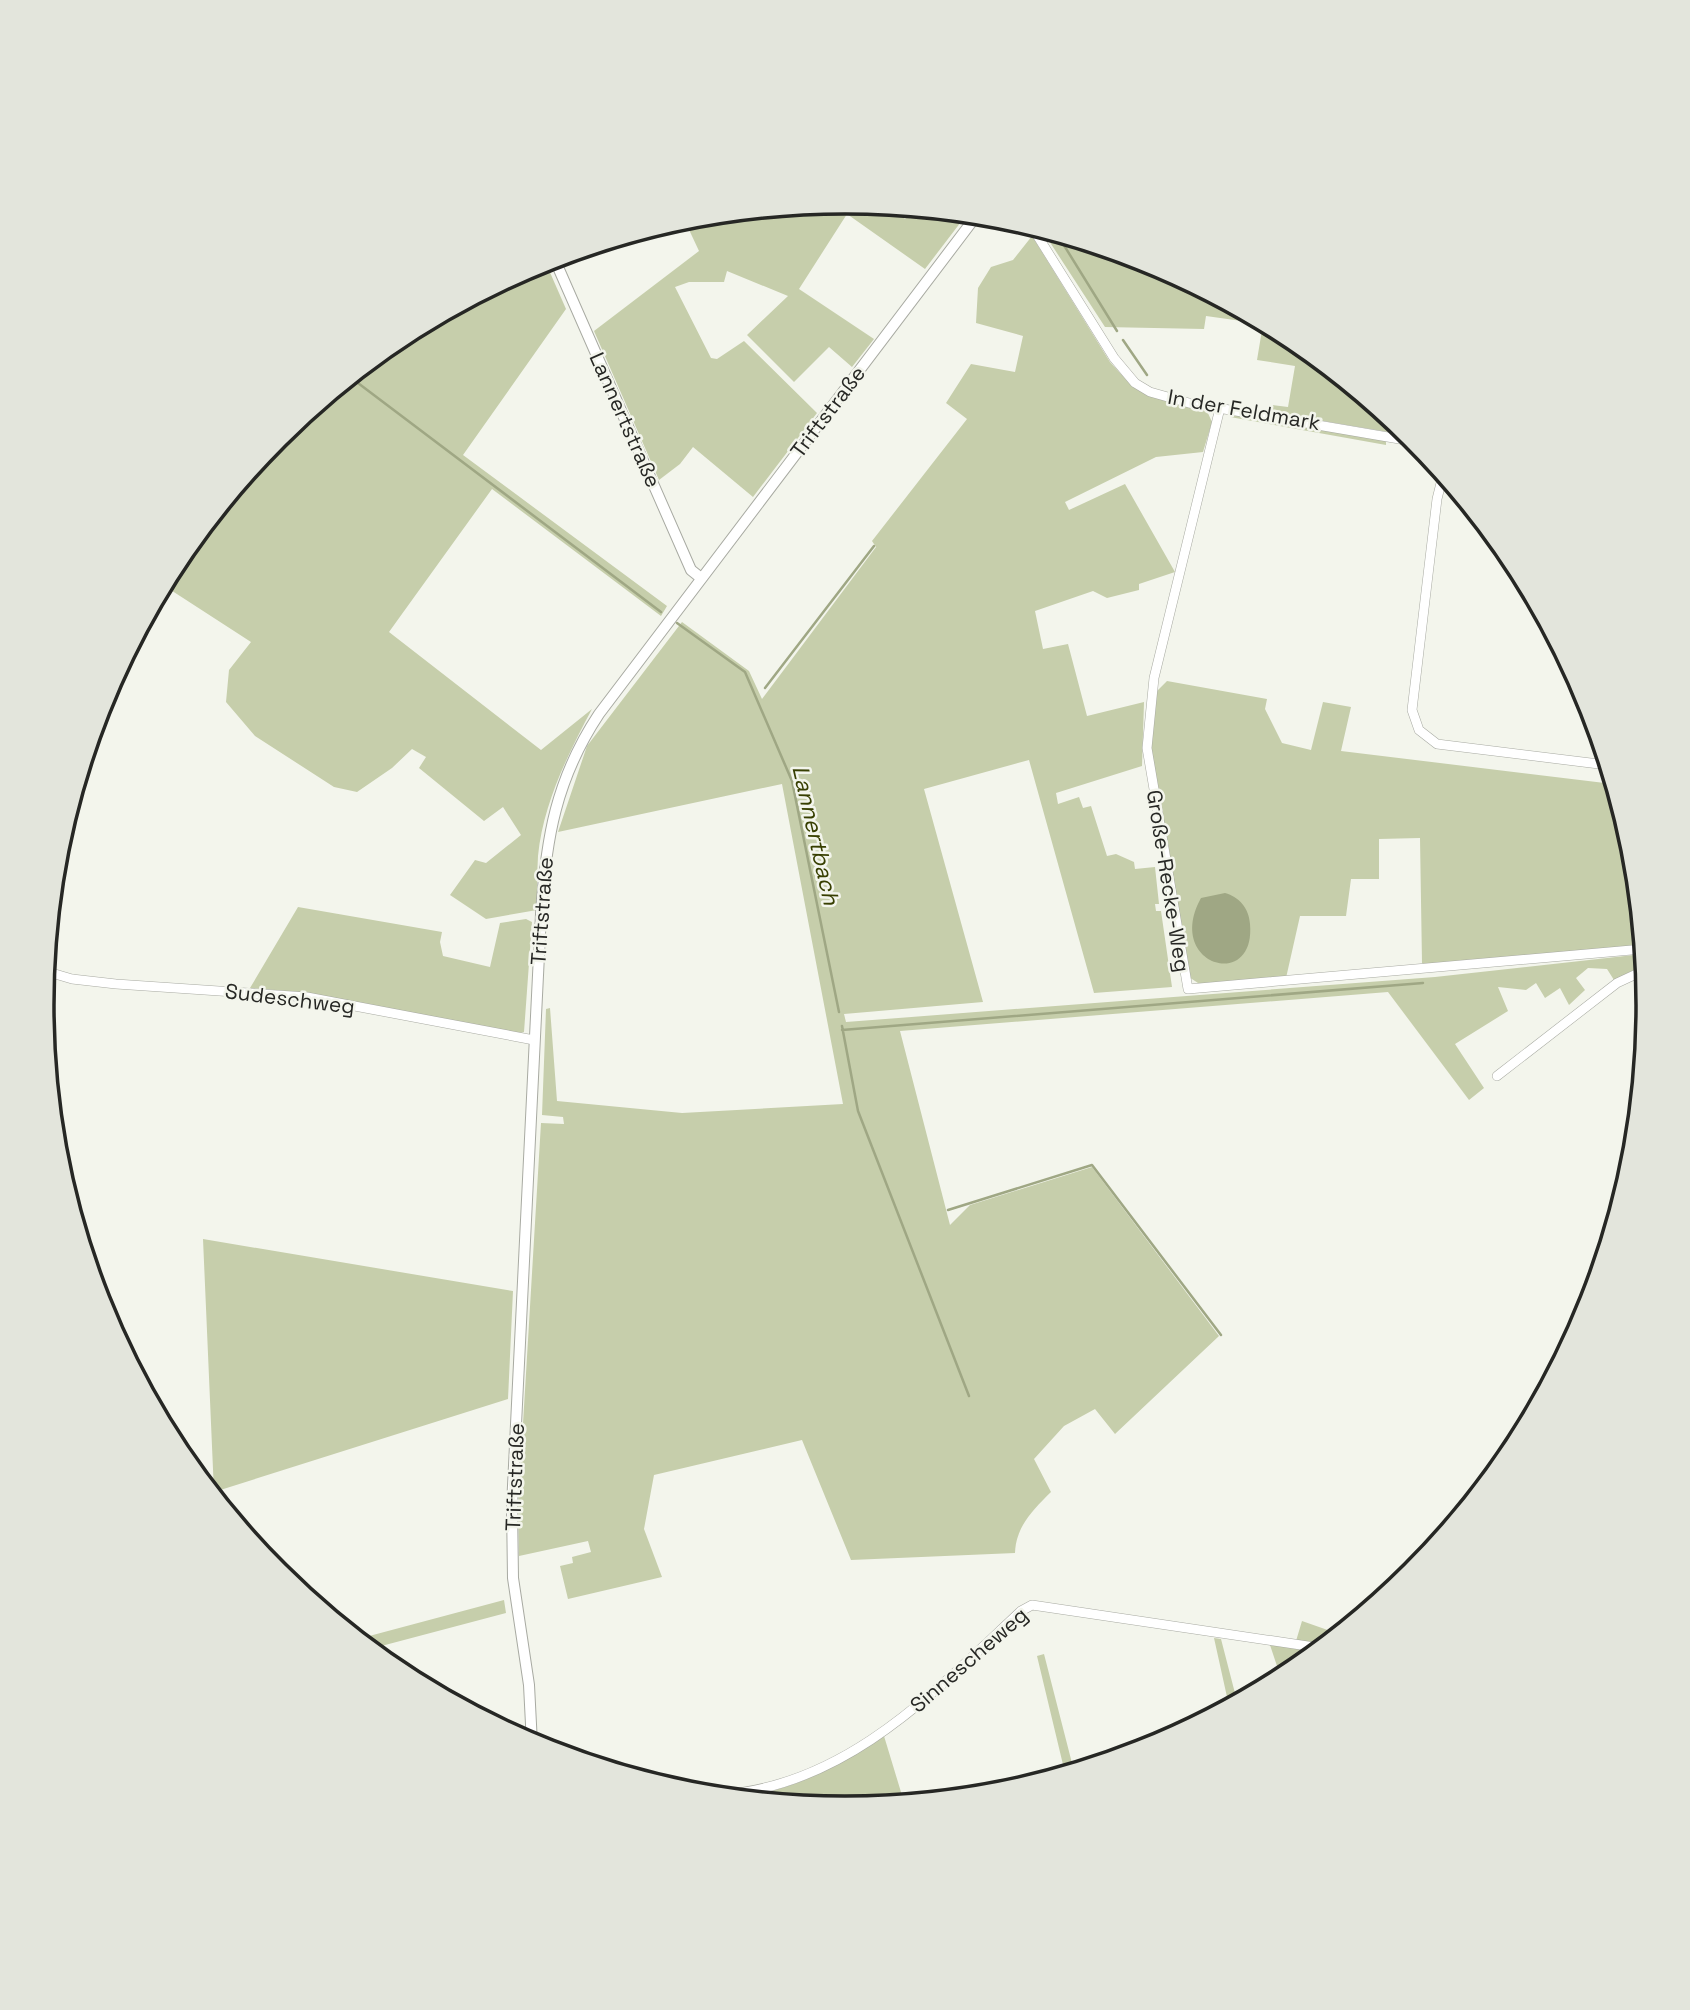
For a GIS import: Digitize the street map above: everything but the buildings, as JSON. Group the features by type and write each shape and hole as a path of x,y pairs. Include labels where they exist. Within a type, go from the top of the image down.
{"street":[{"name":"Triftstraße","path":"531,1731 529,1685 513,1578 512,1506 544,856 564,780 579,744 599,714 970,224"},
{"name":"In der Feldmark","path":"1039,238 1114,358 1135,383 1166,397 1396,438"},
{"name":"Lannertstraße","path":"558,268 691,570 701,578"},
{"name":"Große-Recke-Weg","path":"1220,408 1154,678 1147,725 1147,748 1188,989 1634,950"},
{"path":"1441,485 1412,710 1419,730 1437,744 1598,764"},
{"name":"Sudeschweg","path":"55,974 72,979 116,984 307,997 534,1041"},
{"path":"1497,1076 1617,983 1635,974"},
{"name":"Sinnescheweg","path":"758,1791 800,1779 846,1758 922,1704 1021,1611 1032,1605 1307,1646"}],"shaded area":[{"path":"847,214 799,289 874,339 852,367 829,347 794,382 747,335 788,296 727,271 724,282 689,282 675,287 711,358 717,359 744,341 817,413 753,497 693,447 680,464 659,480 594,331 699,251 689,229 793,216"},
{"path":"847,214 960,223 925,269"},
{"path":"1033,237 1110,362 1131,385 1165,401 1207,411 1212,422 1203,452 1156,457 1065,502 1069,510 1125,484 1175,572 1139,584 1139,590 1107,598 1093,591 1035,611 1043,649 1068,644 1087,716 1144,702 1142,766 1056,793 1058,804 1079,797 1083,808 1091,806 1107,856 1116,854 1134,862 1135,869 1155,867 1159,904 1155,904 1156,911 1161,911 1172,987 1094,993 1029,760 924,789 983,1002 844,1014 846,1022 1435,977 1634,955 1635,970 1614,980 1607,969 1588,968 1576,978 1585,990 1569,1005 1560,988 1545,998 1536,983 1526,990 1498,987 1508,1011 1455,1044 1484,1088 1469,1100 1388,992 900,1031 950,1225 970,1205 1092,1167 1219,1336 1115,1434 1095,1409 1064,1426 1034,1459 1051,1492 1022,1527 1015,1553 851,1560 802,1440 654,1475 644,1529 662,1577 568,1599 560,1566 573,1563 572,1557 591,1552 588,1541 519,1556 518,1507 541,1123 564,1124 563,1117 542,1115 546,1009 550,1008 557,1101 682,1113 843,1104 782,784 558,832 587,746 682,622 749,671 762,699 876,547 872,541 967,419 946,403 971,364 1015,372 1023,336 976,323 978,288 991,267 1013,260"},
{"path":"1049,241 1148,274 1242,321 1206,316 1204,329 1105,327"},
{"path":"549,271 566,309 463,455 667,606 661,616 492,489 389,632 541,750 592,709 566,762 545,817 538,856 537,910 486,919 450,895 475,860 486,863 521,835 503,807 484,821 419,768 426,757 412,749 392,768 357,792 334,787 255,736 226,702 229,670 251,642 172,591 218,524 250,484 324,410 406,348 450,320"},
{"path":"1261,334 1326,378 1389,432 1270,412 1272,405 1288,407 1295,366 1257,360"},
{"path":"1232,413 1386,440 1386,445 1230,417"},
{"path":"1167,681 1267,699 1265,709 1282,743 1311,750 1323,702 1351,707 1341,751 1604,783 1621,851 1633,946 1425,966 1422,963 1420,838 1379,839 1379,879 1351,879 1346,916 1300,916 1286,978 1201,985 1186,975 1151,751 1153,705 1157,691"},
{"path":"1225,893 1242,904 1248,913 1250,924 1248,945 1240,958 1227,963 1214,962 1202,954 1194,940 1193,921 1201,898"},
{"path":"298,907 442,932 440,942 443,956 490,967 500,923 526,919 532,922 524,1032 309,993 250,988"},
{"path":"203,1239 513,1291 508,1399 221,1490 213,1480"},
{"path":"504,1600 506,1613 383,1646 369,1636"},
{"path":"1302,1621 1328,1630 1311,1643 1296,1641"},
{"path":"1214,1638 1221,1639 1235,1693 1227,1697"},
{"path":"1270,1645 1302,1649 1284,1662 1277,1666"},
{"path":"1044,1654 1072,1762 1063,1765 1037,1656"},
{"path":"884,1736 901,1794 845,1796 768,1792 794,1784 849,1758"}],"waterway":[{"path":"1064,245 1117,331"},
{"path":"1123,340 1147,375"},
{"name":"Lannertbach","path":"358,383 661,612"},
{"path":"765,688 874,546"},
{"name":"Lannertbach","path":"677,623 745,672 792,781 839,1012"},
{"path":"842,1030 1423,983"},
{"name":"Lannertbach","path":"842,1026 858,1111 969,1396"},
{"path":"948,1210 1092,1165 1221,1335"}]}
